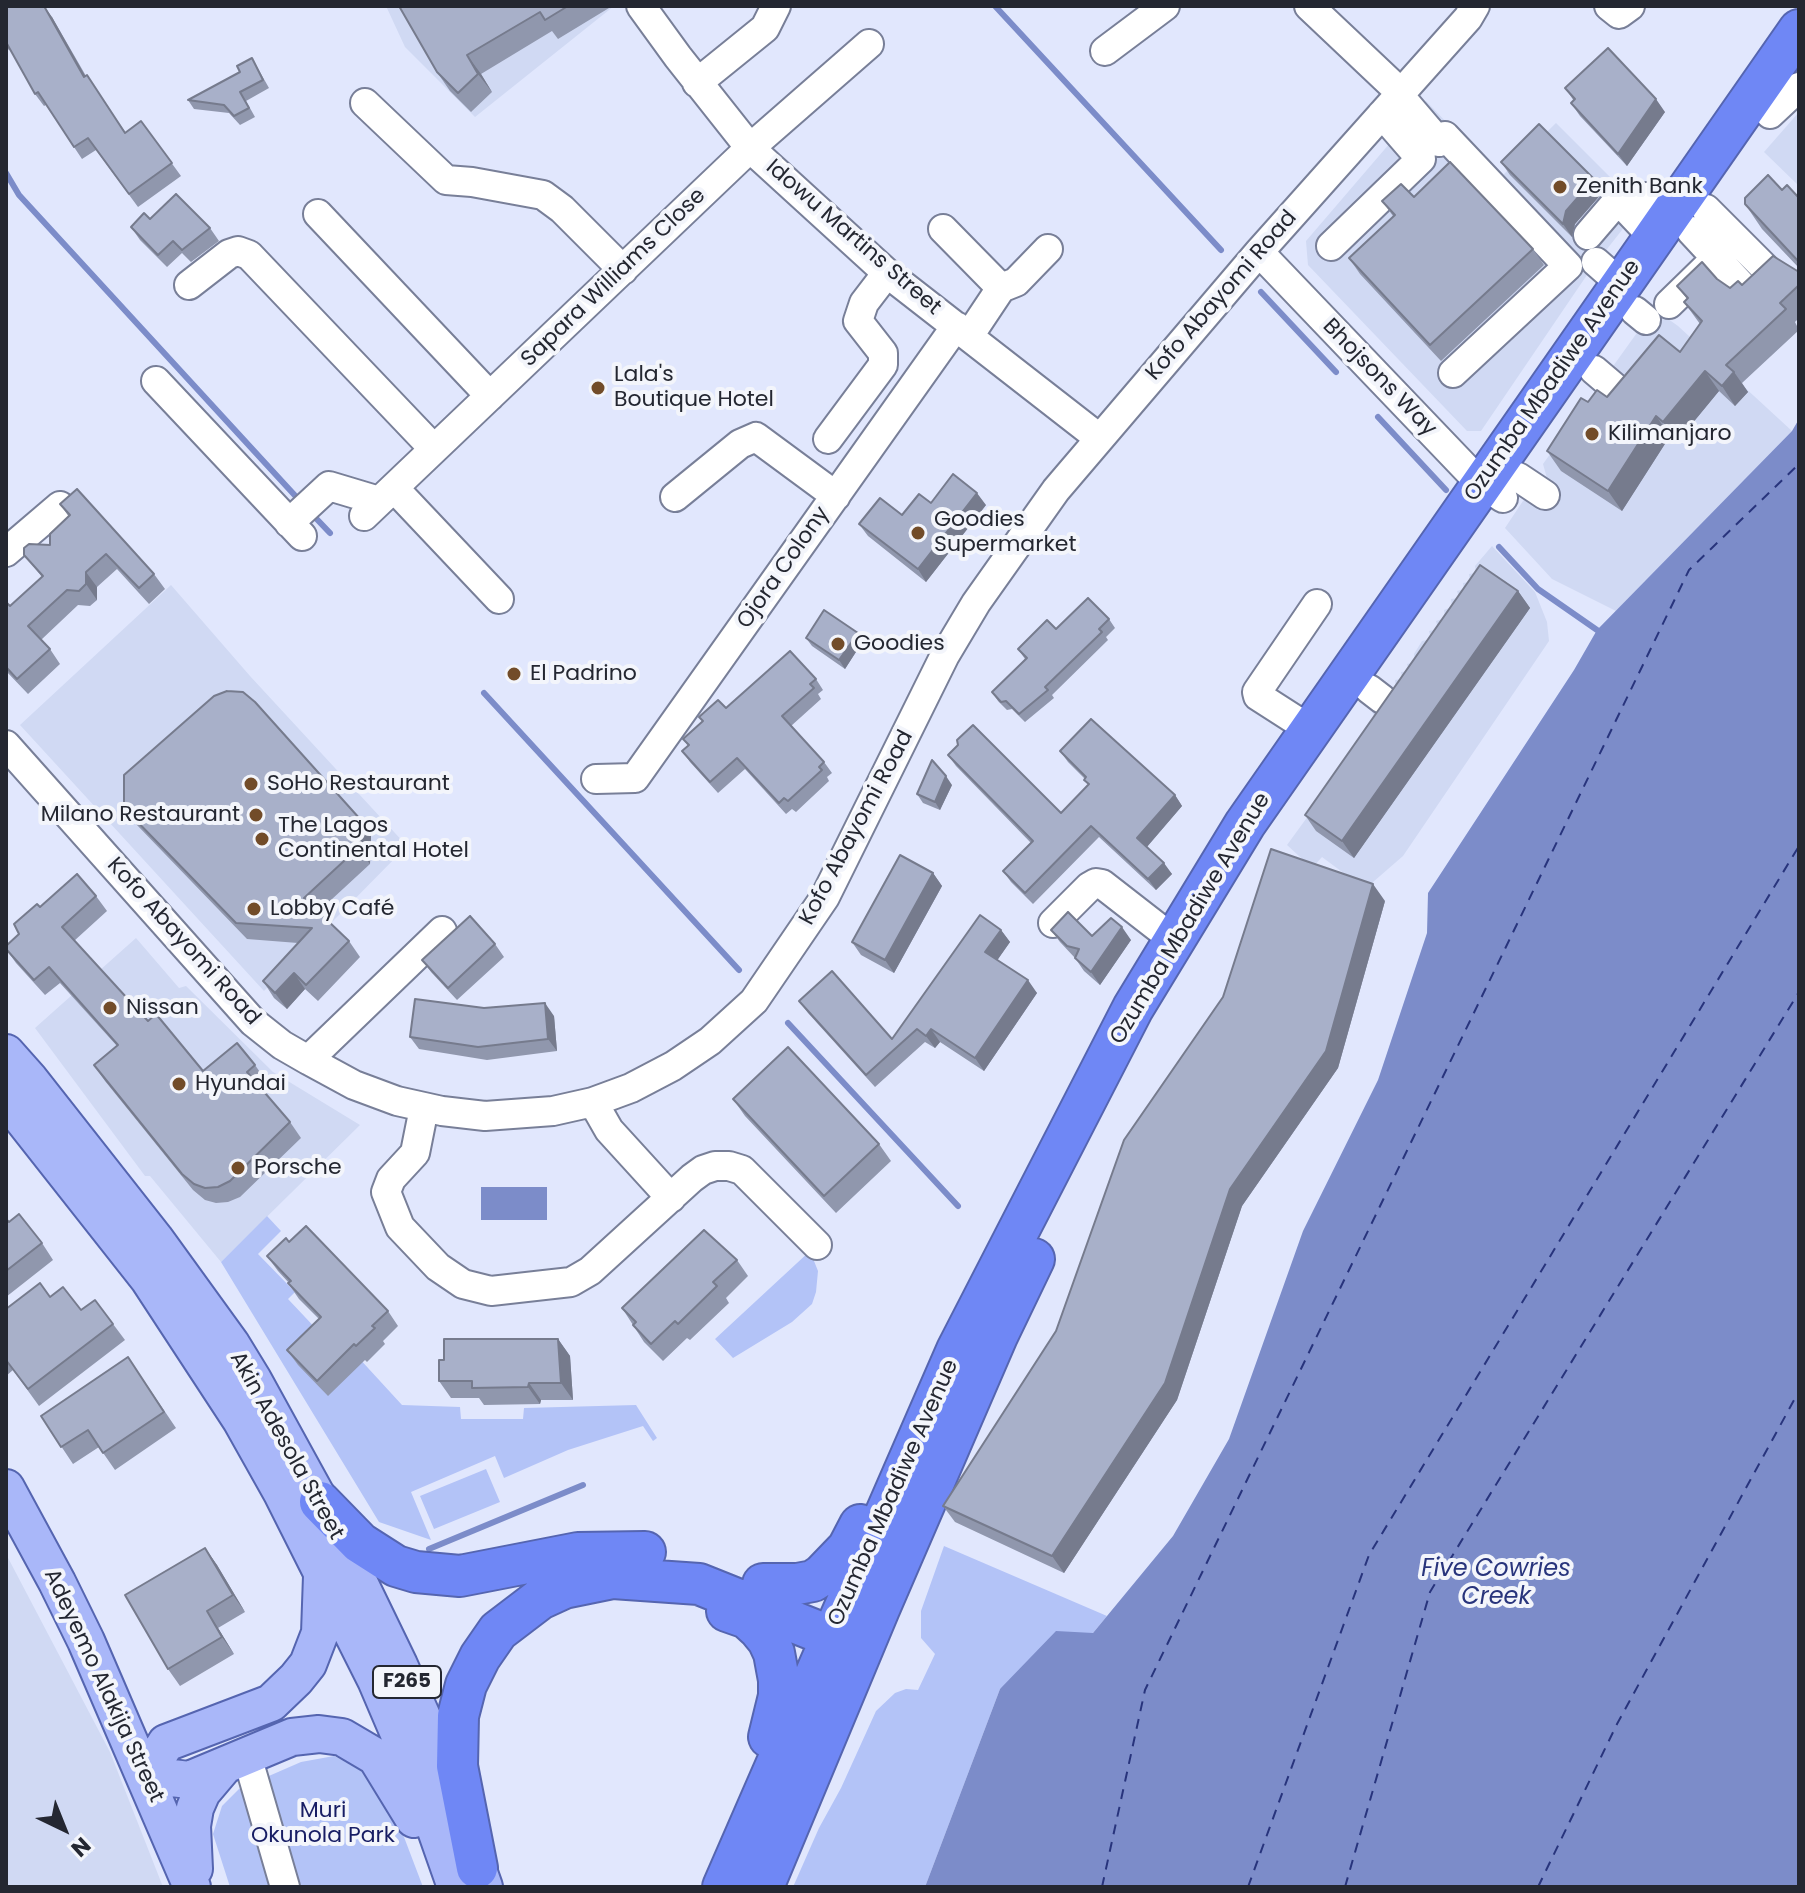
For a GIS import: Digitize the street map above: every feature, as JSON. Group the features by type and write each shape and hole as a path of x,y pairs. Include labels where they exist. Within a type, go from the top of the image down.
{"highway":[{"name":"Ozumba Mbadiwe Avenue","path":"1688,227 1799,30"},
{"name":"Ozumba Mbadiwe Avenue","path":"723,1887 756,1808 850,1634 1064,1196 1163,1011 1250,865 1375,694 1512,489 1626,286 1688,227 1799,75"},
{"name":"Ozumba Mbadiwe Avenue","path":"763,1887 850,1634 957,1350 1133,1008 1245,824 1311,730 1604,378 1626,286"},
{"path":"763,1584 788,1586 813,1581 841,1557 897,1448 957,1350"},
{"path":"320,1502 360,1543 396,1566 416,1572 460,1576 578,1553 629,1551 671,1555 763,1584 850,1634"},
{"path":"467,1882 457,1766 458,1716 466,1685 498,1631 540,1599 564,1588 613,1578 699,1584 850,1634"},
{"path":"669,1582 705,1602 747,1618 768,1640 774,1653 779,1696 760,1771 756,1808"}],"main road":[{"name":"Akin Adesola Street","path":"6,1053 145,1227 231,1344 320,1502 431,1737 467,1882"},
{"name":"Akin Adesola Street","path":"6,1098 121,1242 184,1331 241,1420 376,1680 467,1882"},
{"name":"Adeyemo Alakija Street","path":"6,1488 57,1582 146,1775 193,1887"},
{"path":"322,1572 320,1633 308,1664 296,1679 271,1703 166,1743 146,1775 189,1780 292,1737 319,1734 342,1737 376,1757 467,1882"},
{"path":"193,1887 192,1826 195,1808 202,1792 236,1761"}],"street":[{"name":"Idowu Martins Street","path":"641,6 697,83 750,148 887,273 1099,438"},
{"path":"697,83 765,28 776,6"},
{"path":"1105,51 1165,6"},
{"path":"1309,6 1394,101 1430,150"},
{"path":"1609,6 1619,14 1630,6"},
{"name":"Kofo Abayomi Road","path":"6,745 243,1013 282,1045 308,1060 354,1085 424,1108 485,1116 553,1111 593,1102 631,1088 673,1066 710,1041 754,1001 825,897 945,655 976,603 1056,490 1259,252 1394,101 1466,10"},
{"name":"Sapara Williams Close","path":"379,502 750,148 869,44"},
{"path":"1770,114 1799,87"},
{"path":"365,103 446,180 543,195 562,209 623,270"},
{"path":"1331,246 1445,136 1568,266 1453,373"},
{"path":"1626,286 1618,200 1688,227 1766,269"},
{"path":"1626,286 1688,227 1746,224 1742,219 1752,209"},
{"path":"318,214 490,396"},
{"path":"1688,227 1743,287"},
{"path":"943,229 1001,288"},
{"name":"Ojora Colony","path":"596,779 635,778 836,496 962,331 1001,288 1016,282 1048,249"},
{"path":"189,285 229,254 238,251 249,255 434,449"},
{"name":"Bhojsons Way","path":"1259,252 1512,489"},
{"path":"828,439 883,365 883,353 858,321 864,303 887,273"},
{"path":"156,381 302,517 329,486 379,502 499,599"},
{"path":"675,497 740,444 756,437 836,496"},
{"path":"6,552 60,506"},
{"path":"1311,730 1258,696 1257,692 1317,604"},
{"path":"1053,923 1096,883 1102,884 1174,940"},
{"path":"308,1060 442,931"},
{"path":"593,1102 609,1130 671,1198"},
{"path":"424,1108 415,1153 391,1179 386,1192 400,1227 438,1267 463,1284 491,1291 571,1282 590,1271 703,1170 729,1166 742,1170 753,1179 817,1245"},
{"path":"236,1761 285,1887"}],"shaded area":[{"path":"386,6 614,6 475,117 405,47"},
{"path":"1426,101 1500,178 1556,123 1640,207 1589,272 1481,431 1467,431 1308,265 1306,241"},
{"path":"1799,112 1799,186 1764,152"},
{"path":"1654,309 1678,326 1792,431 1616,611 1552,579 1505,528 1525,498 1550,489 1543,464"},
{"path":"1492,546 1535,592 1547,622 1549,641 1403,856 1365,889 1322,857 1312,868 1287,845 1343,768 1342,762 1349,760 1348,752 1355,750 1354,743 1361,742 1375,718 1372,712 1389,690 1396,689 1395,680 1402,679 1401,672 1409,671 1407,664 1415,662 1414,654 1422,641 1431,639 1429,631 1438,629 1436,621 1445,618 1444,610 1452,607 1451,599 1459,598 1457,591 1464,589 1463,583 1470,582 1469,574 1476,573 1475,566"},
{"name":"The Lagos Continental Hotel","path":"171,585 250,676 407,846 264,991 20,725"},
{"path":"136,938 179,988 186,986 273,1072 360,1125 221,1262 150,1176 145,1176 35,1028"},
{"path":"6,1554 110,1752 163,1887 6,1887"}],"green space":[{"path":"267,1216 281,1231 258,1254 295,1292 288,1299 337,1351 346,1344 402,1405 460,1407 461,1419 523,1419 524,1408 636,1405 657,1438 653,1441 643,1426 568,1450 504,1478 495,1456 411,1492 431,1540 379,1522 221,1262"},
{"path":"810,1251 818,1271 812,1304 792,1322 733,1358 715,1339"},
{"path":"486,1469 500,1502 434,1529 420,1496"},
{"path":"944,1546 1107,1616 1093,1633 1000,1689 925,1887 793,1887 876,1711 895,1693 906,1689 918,1690 935,1654 921,1638 921,1611"},
{"name":"Muri Okunola Park","path":"334,1756 363,1770 388,1795 423,1887 230,1887 213,1834 222,1806 239,1789 301,1762"}],"water":[{"name":"Five Cowries Creek","path":"1799,419 1799,1887 925,1887 1000,1689 1056,1631 1093,1633 1173,1536 1229,1439 1303,1231 1378,1080 1427,933 1428,893 1597,630 1792,431"},
{"path":"481,1187 547,1187 547,1220 481,1220"}],"building":[{"path":"6,6 44,6 84,77 87,75 125,133 141,121 172,163 129,194 88,138 74,147 38,92 35,94 6,42"},
{"path":"399,6 568,6 545,20 540,12 467,55 478,74 458,93 437,72"},
{"path":"1608,48 1656,99 1618,154 1571,103 1575,99 1565,88"},
{"path":"252,58 263,80 240,92 249,108 234,116 224,105 188,100 240,72 237,66"},
{"name":"Zenith Bank","path":"1539,124 1594,179 1566,211 1563,224 1501,162"},
{"path":"1450,162 1533,249 1430,345 1349,258 1395,215 1382,201 1401,184 1414,197"},
{"path":"1768,175 1782,190 1787,185 1799,198 1799,262 1745,204 1745,198"},
{"path":"176,194 210,228 182,250 173,241 158,255 131,227 144,213 150,219"},
{"path":"1773,256 1799,272 1799,285 1780,303 1786,309 1726,365 1734,372 1722,386 1705,371 1663,422 1656,416 1608,491 1547,451 1581,398 1588,402 1597,390 1607,397 1659,335 1680,352 1702,321 1684,302 1688,298 1677,286 1702,262 1730,288 1738,281 1742,285"},
{"name":"Goodies Supermarket","path":"953,474 977,493 918,569 859,524 880,498 902,515 919,494 931,503"},
{"path":"77,489 154,574 139,588 106,554 86,572 86,584 79,591 67,590 28,626 50,649 17,679 6,667 6,602 10,606 43,576 24,555 24,548 29,544 50,545 50,534 70,515 60,504"},
{"path":"1480,565 1518,591 1342,841 1305,815"},
{"path":"1088,598 1109,619 1099,629 1102,632 1045,687 1048,690 1019,714 1006,701 1001,702 992,692 1027,658 1018,649 1047,620 1056,629"},
{"name":"Goodies","path":"824,610 858,633 839,660 806,638"},
{"path":"790,651 816,679 810,684 814,688 782,716 824,762 819,767 822,770 788,801 784,798 779,803 737,758 710,782 682,751 689,745 683,739 703,721 699,717 718,700 726,708"},
{"name":"The Lagos Continental Hotel","path":"227,691 243,692 255,702 360,819 358,848 304,898 349,941 306,985 294,973 275,993 263,981 312,928 236,923 124,808 124,775 214,696"},
{"path":"1091,719 1175,795 1137,838 1164,863 1148,879 1091,826 1025,893 1003,871 1033,841 948,755 958,745 957,740 973,725 1061,813 1089,784 1060,751"},
{"path":"932,760 946,776 935,802 917,794"},
{"path":"1271,849 1373,884 1326,1051 1230,1189 1165,1383 1052,1556 943,1506 1056,1331 1124,1140 1223,997"},
{"path":"900,855 933,873 885,960 852,942"},
{"path":"77,874 96,896 62,927 148,1021 156,1014 203,1071 237,1043 255,1065 247,1072 290,1122 230,1181 218,1187 205,1188 182,1174 94,1065 118,1045 49,967 34,980 6,949 19,934 14,924 37,904 40,907"},
{"path":"1068,912 1092,936 1111,918 1122,927 1091,972 1075,958 1079,949 1067,946 1051,930"},
{"path":"980,915 1001,930 985,952 1028,980 975,1058 931,1029 926,1036 917,1029 866,1075 799,1001 832,971 892,1039"},
{"path":"470,916 495,944 448,988 422,960"},
{"path":"415,999 484,1008 545,1003 548,1039 478,1047 410,1037"},
{"path":"788,1047 879,1144 824,1196 733,1099"},
{"path":"19,1214 42,1243 6,1271 6,1219 9,1222"},
{"path":"306,1226 388,1311 372,1326 375,1328 317,1381 287,1350 321,1317 267,1256 286,1238 289,1242"},
{"path":"704,1230 737,1260 713,1282 717,1286 678,1324 675,1321 651,1344 622,1308"},
{"path":"40,1283 50,1297 63,1287 81,1310 95,1300 113,1324 28,1389 6,1360 6,1309"},
{"path":"444,1339 558,1339 561,1383 472,1388 472,1381 439,1381 439,1360 444,1360"},
{"path":"128,1357 164,1412 103,1453 88,1430 61,1447 41,1416"},
{"path":"205,1548 233,1595 207,1611 222,1637 168,1669 125,1595"}],"waterway":[{"path":"995,6 1221,250"},
{"path":"6,173 19,195 300,501"},
{"path":"1261,292 1336,372"},
{"path":"1378,417 1446,490"},
{"path":"310,512 330,533"},
{"path":"1499,547 1538,589 1597,630"},
{"path":"484,693 739,970"},
{"path":"788,1023 958,1206"},
{"path":"429,1549 583,1485"}],"ferry route":[{"path":"1102,1887 1145,1690 1689,570 1799,464"},
{"path":"1248,1887 1369,1555 1799,846"},
{"path":"1345,1887 1430,1592 1799,992"},
{"path":"1538,1887 1617,1724 1799,1391"}],"place":[{"name":"Zenith Bank","path":"1560,187"},
{"name":"Lala's Boutique Hotel","path":"598,388"},
{"name":"Kilimanjaro","path":"1592,434"},
{"name":"Goodies Supermarket","path":"918,533"},
{"name":"Goodies","path":"838,644"},
{"name":"El Padrino","path":"514,674"},
{"name":"SoHo Restaurant","path":"251,784"},
{"name":"Milano Restaurant","path":"256,815"},
{"name":"The Lagos Continental Hotel","path":"262,839"},
{"name":"Lobby Café","path":"254,909"},
{"name":"Nissan","path":"110,1008"},
{"name":"Hyundai","path":"179,1084"},
{"name":"Porsche","path":"238,1168"}]}
